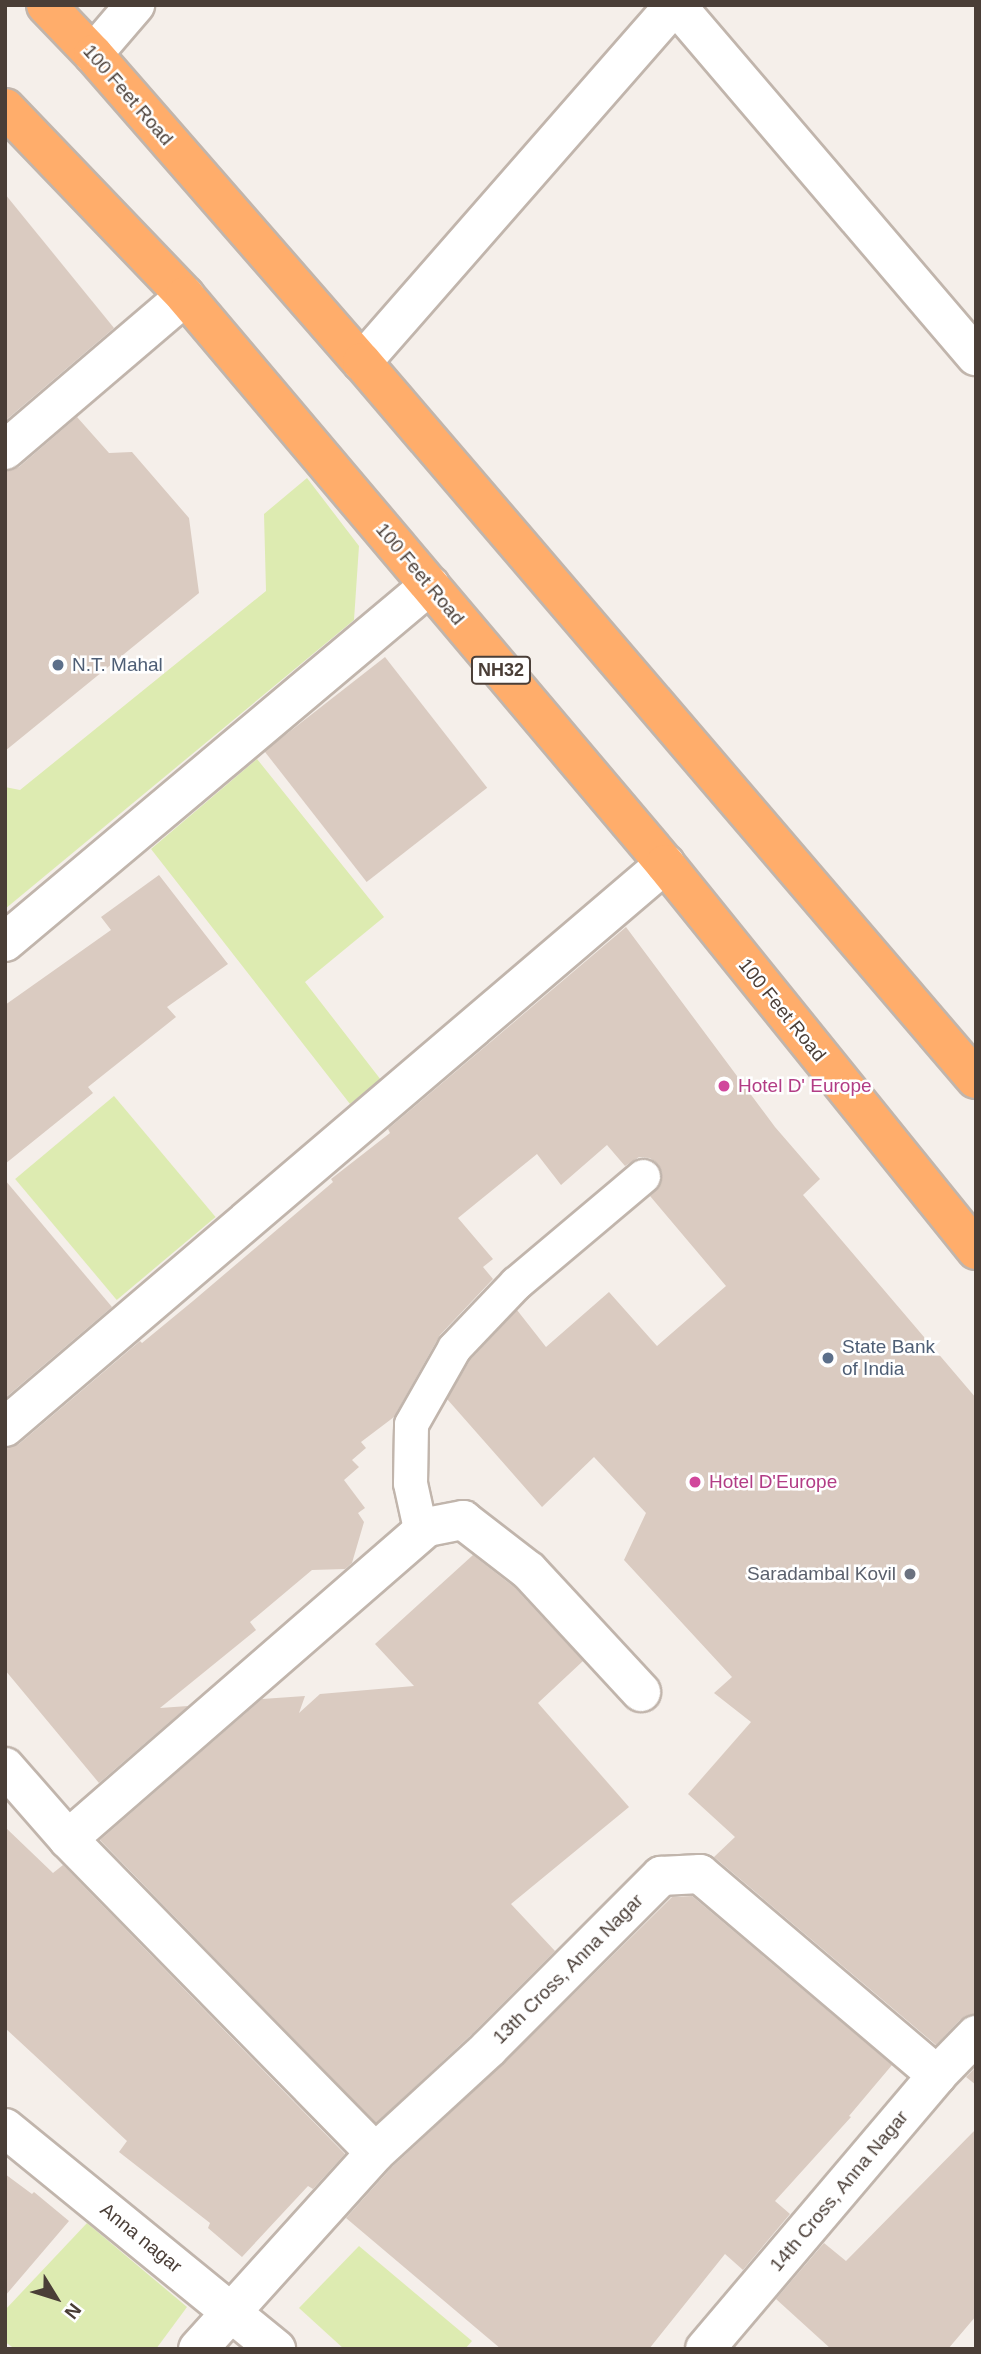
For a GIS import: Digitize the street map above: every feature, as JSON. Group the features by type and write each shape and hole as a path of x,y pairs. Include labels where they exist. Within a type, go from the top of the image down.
{"highway":[{"name":"100 Feet Road","path":"46,5 93,54 362,362 976,1079"},
{"name":"100 Feet Road","path":"5,108 185,296 665,864 976,1250"}],"street":[{"path":"93,54 135,5"},
{"path":"362,362 675,5 976,356"},
{"path":"5,450 185,296"},
{"path":"5,941 430,585"},
{"path":"5,1427 665,864"},
{"path":"68,1839 426,1527 463,1520 529,1571 641,1692"},
{"path":"5,1767 68,1839 376,2152"},
{"name":"13th Cross, Anna Nagar","path":"198,2349 376,2152 488,2049 662,1876 700,1874 937,2075"},
{"name":"14th Cross, Anna Nagar","path":"705,2349 937,2075 976,2035"},
{"name":"Anna nagar","path":"5,2128 276,2349"}],"lane":[{"path":"421,1533 410,1483 411,1423 454,1348 516,1283 643,1175"}],"green space":[{"path":"307,478 359,546 354,620 5,909 5,787 20,790 266,591 264,514"},
{"path":"257,759 384,917 305,982 381,1080 350,1104 151,849"},
{"path":"114,1096 216,1217 117,1300 15,1179"},
{"path":"87,2223 187,2307 156,2349 15,2349 5,2342 5,2310"},
{"path":"359,2246 472,2341 465,2349 344,2349 299,2308"}],"building":[{"path":"5,194 114,328 5,421"},
{"name":"N.T. Mahal","path":"77,417 109,453 132,452 189,518 199,593 5,751 5,471 19,467"},
{"path":"385,657 487,788 367,882 264,751"},
{"path":"159,875 228,964 167,1007 176,1017 88,1087 93,1093 5,1164 5,1005 111,930 101,917"},
{"path":"626,927 775,1127 820,1179 803,1195 976,1398 976,2014 960,2020 936,2045 714,1857 735,1837 688,1794 751,1722 714,1693 732,1677 624,1560 646,1513 594,1457 542,1507 447,1399 470,1360 517,1310 546,1347 609,1292 657,1346 726,1286 650,1196 661,1183 662,1173 658,1164 650,1158 639,1157 625,1166 607,1145 561,1185 537,1154 458,1218 493,1259 483,1267 493,1279 440,1335 394,1417 361,1442 366,1448 352,1460 359,1467 344,1480 365,1508 358,1513 364,1522 352,1563 345,1569 312,1570 250,1622 256,1630 160,1708 188,1706 99,1783 5,1670 5,1448 19,1444 140,1341 142,1343 193,1301 333,1182 331,1179 390,1133 388,1129"},
{"path":"5,1180 112,1307 5,1398"},
{"path":"473,1555 514,1587 583,1661 538,1703 629,1807 511,1904 555,1951 473,2033 376,2123 100,1840 262,1699 305,1696 299,1713 320,1694 414,1686 375,1644"},
{"path":"5,1827 53,1873 63,1865 345,2154 313,2189 308,2186 242,2257 208,2228 210,2223 119,2152 127,2141 5,2028"},
{"path":"692,1896 892,2065 849,2116 851,2117 775,2201 790,2214 743,2270 725,2254 649,2349 501,2349 346,2218 391,2168 503,2064 672,1897"},
{"path":"976,2067 976,2085 966,2077"},
{"path":"976,2129 976,2316 948,2349 831,2349 776,2299 824,2243 846,2261"},
{"path":"5,2174 32,2194 34,2192 69,2221 5,2296"}],"place":[{"name":"N.T. Mahal","path":"58,665"},
{"name":"Hotel D' Europe","path":"724,1086"},
{"name":"State Bank of India","path":"828,1358"},
{"name":"Hotel D'Europe","path":"695,1482"},
{"name":"Saradambal Kovil","path":"910,1574"}]}
